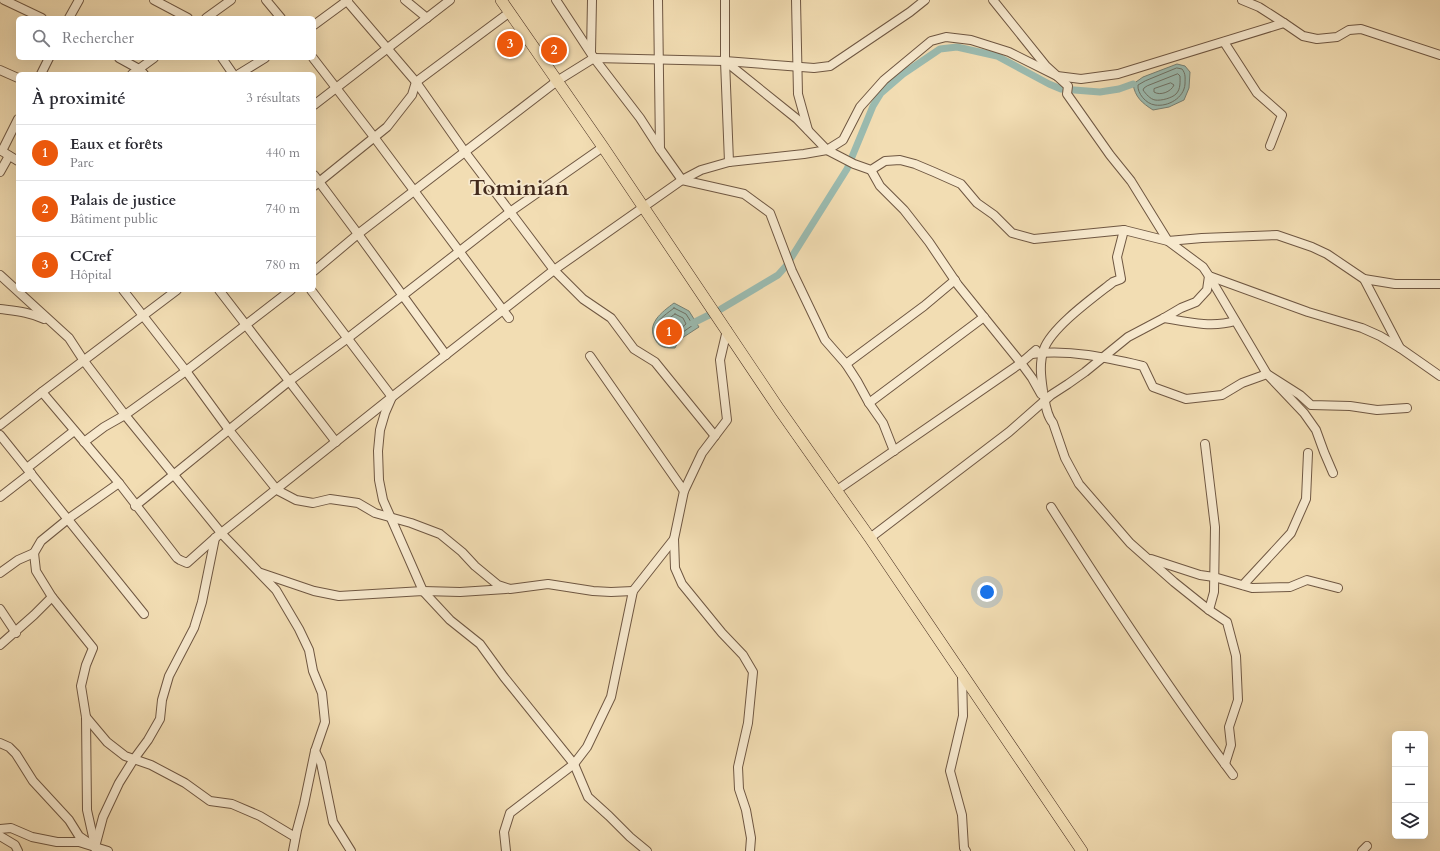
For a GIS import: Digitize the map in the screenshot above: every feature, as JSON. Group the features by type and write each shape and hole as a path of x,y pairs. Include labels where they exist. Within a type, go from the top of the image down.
{"main road":[{"path":"501,0 603,146 779,408 870,538 1082,851"}],"street":[{"path":"4,0 38,16"},
{"path":"70,16 78,0"},
{"path":"154,0 184,16"},
{"path":"209,16 231,0"},
{"path":"266,0 279,16"},
{"path":"316,24 347,0 416,82 465,152 554,270 583,299 611,318 634,349 655,362 715,436"},
{"path":"405,0 427,18"},
{"path":"316,103 450,0"},
{"path":"556,0 592,55 640,118 682,180 744,194 770,213 792,271 825,340 846,364 857,381 869,403 883,423 894,451"},
{"path":"592,0 592,55"},
{"path":"658,0 660,149"},
{"path":"725,0 725,61 729,162"},
{"path":"796,0 798,94 808,130"},
{"path":"316,270 358,234 414,190 592,55 659,60 725,61 814,68 830,66 910,12 925,0"},
{"path":"993,0 1046,66 1068,86 1067,94 1110,155 1131,181 1168,241 1203,267 1267,374 1304,413 1316,430 1334,473"},
{"path":"1242,0 1259,7 1303,36 1317,39 1337,37 1349,30 1361,29 1440,55"},
{"path":"446,355 358,234 316,181 387,128 412,94 416,82 510,12"},
{"path":"42,392 119,483 135,506 180,560 187,563 392,397 554,270 682,180 701,170 729,162 827,150 843,140 860,107 884,80 932,41 946,37 970,40 1009,52 1057,76 1081,79 1118,74 1284,23"},
{"path":"1224,42 1258,93 1282,115 1270,146"},
{"path":"42,72 48,60"},
{"path":"121,60 138,72 152,60"},
{"path":"223,60 232,72"},
{"path":"243,72 262,60"},
{"path":"315,60 461,252 509,318"},
{"path":"725,61 808,130 827,150 854,164 871,170 880,186 904,210 929,242 955,280 1021,363 1032,378 1044,400"},
{"path":"0,70 16,77"},
{"path":"16,123 1,151 16,161"},
{"path":"135,506 288,382 461,252 510,212 603,146"},
{"path":"0,172 9,156"},
{"path":"871,170 885,161 900,160 934,172 961,184 976,203 994,215 1012,233 1034,239 1124,230 1168,241 1276,235 1312,247 1327,254 1364,279 1395,284 1440,284"},
{"path":"837,490 1021,363 1055,331 1113,282 1121,279 1117,257 1124,230"},
{"path":"0,275 16,289"},
{"path":"870,538 1009,432 1044,400 1104,357 1128,337 1181,308 1196,302 1207,290 1209,276"},
{"path":"1209,276 1308,312 1362,328 1380,336 1400,348 1440,376"},
{"path":"1364,279 1400,348"},
{"path":"846,364 924,306 955,280"},
{"path":"20,292 50,322 69,338 84,361 126,415 175,474 219,536 259,572 276,590 299,629 309,650 313,671 322,693 325,722 315,750 293,851"},
{"path":"125,292 144,315 229,430 277,490 296,500 313,503 330,499 358,503 375,512 440,534 498,585 510,589"},
{"path":"0,426 42,392 174,292"},
{"path":"221,292 288,382 336,442"},
{"path":"84,442 104,427 126,415 186,371 288,292"},
{"path":"313,292 392,397"},
{"path":"0,309 21,311 35,315 50,322"},
{"path":"869,403 984,317"},
{"path":"1164,318 1194,324 1226,323 1235,320"},
{"path":"727,330 720,360 727,420 702,453 684,491 674,539 676,568 682,584 722,633 743,655 753,672 748,723 738,767 739,789 746,810 750,831 750,851"},
{"path":"1055,331 1044,352 1040,372 1044,400 1065,458 1079,484 1130,543 1174,582 1209,610 1227,622 1236,656 1238,700 1230,727 1231,745 1225,764"},
{"path":"1032,354 1044,352 1104,357 1143,366 1154,387 1186,399 1222,395 1242,382 1267,374"},
{"path":"590,356 684,491"},
{"path":"1267,374 1300,395 1311,405 1350,406 1377,410 1407,408"},
{"path":"392,397 383,418 380,430 378,451 379,480 383,500 423,591 450,620 480,644 504,677 574,764 588,797 610,816 630,838 646,851"},
{"path":"0,497 74,431"},
{"path":"0,435 144,614"},
{"path":"1205,444 1215,527 1214,592 1209,610"},
{"path":"1243,585 1291,533 1306,499 1308,453"},
{"path":"0,573 18,560 34,553 41,541 68,519 119,483"},
{"path":"1051,507 1106,594 1198,728 1233,775"},
{"path":"95,849 104,817 118,783 156,728 160,718 162,700 169,676 194,628 219,536"},
{"path":"506,851 504,832 510,813 574,764 587,746 611,697 634,590 674,539"},
{"path":"34,553 36,571 52,597 93,648 86,665 81,686 86,717 86,810 95,849"},
{"path":"1148,558 1200,575 1214,577 1252,588 1290,587 1307,580 1338,588"},
{"path":"259,572 314,591 339,596 423,591 460,592 510,589 548,584 611,592 634,590"},
{"path":"0,645 16,633 52,597"},
{"path":"0,609 16,633"},
{"path":"962,675 962,716 950,771 962,815 964,848 966,851"},
{"path":"86,717 107,742 125,756 151,766 185,783 210,801 232,804 260,816 295,837"},
{"path":"0,743 9,747 16,754 33,781 69,820 79,836 95,849"},
{"path":"315,750 321,763 333,822 351,851"},
{"path":"0,829 11,828 38,838 57,842 79,842 95,849 108,851"},
{"path":"0,836 16,845 18,851"}],"water":[{"path":"1177,64 1185,66 1190,72 1189,88 1184,100 1169,107 1153,110 1135,93 1133,84 1143,77"},
{"path":"674,303 689,311 699,327 679,340 675,348 667,348 656,341 652,329 660,314"}],"waterway":[{"path":"721,309 778,275 786,266 847,169 873,106 881,93 903,74 940,49 957,47 997,56 1061,89 1100,92 1119,89 1133,84"},
{"path":"693,323 709,315"}],"place":[{"name":"CCref","path":"510,44"},
{"name":"Palais de justice","path":"554,50"},
{"name":"Eaux et forêts","path":"669,332"}],"district":[{"name":"Tominian","path":"519,188"}]}
